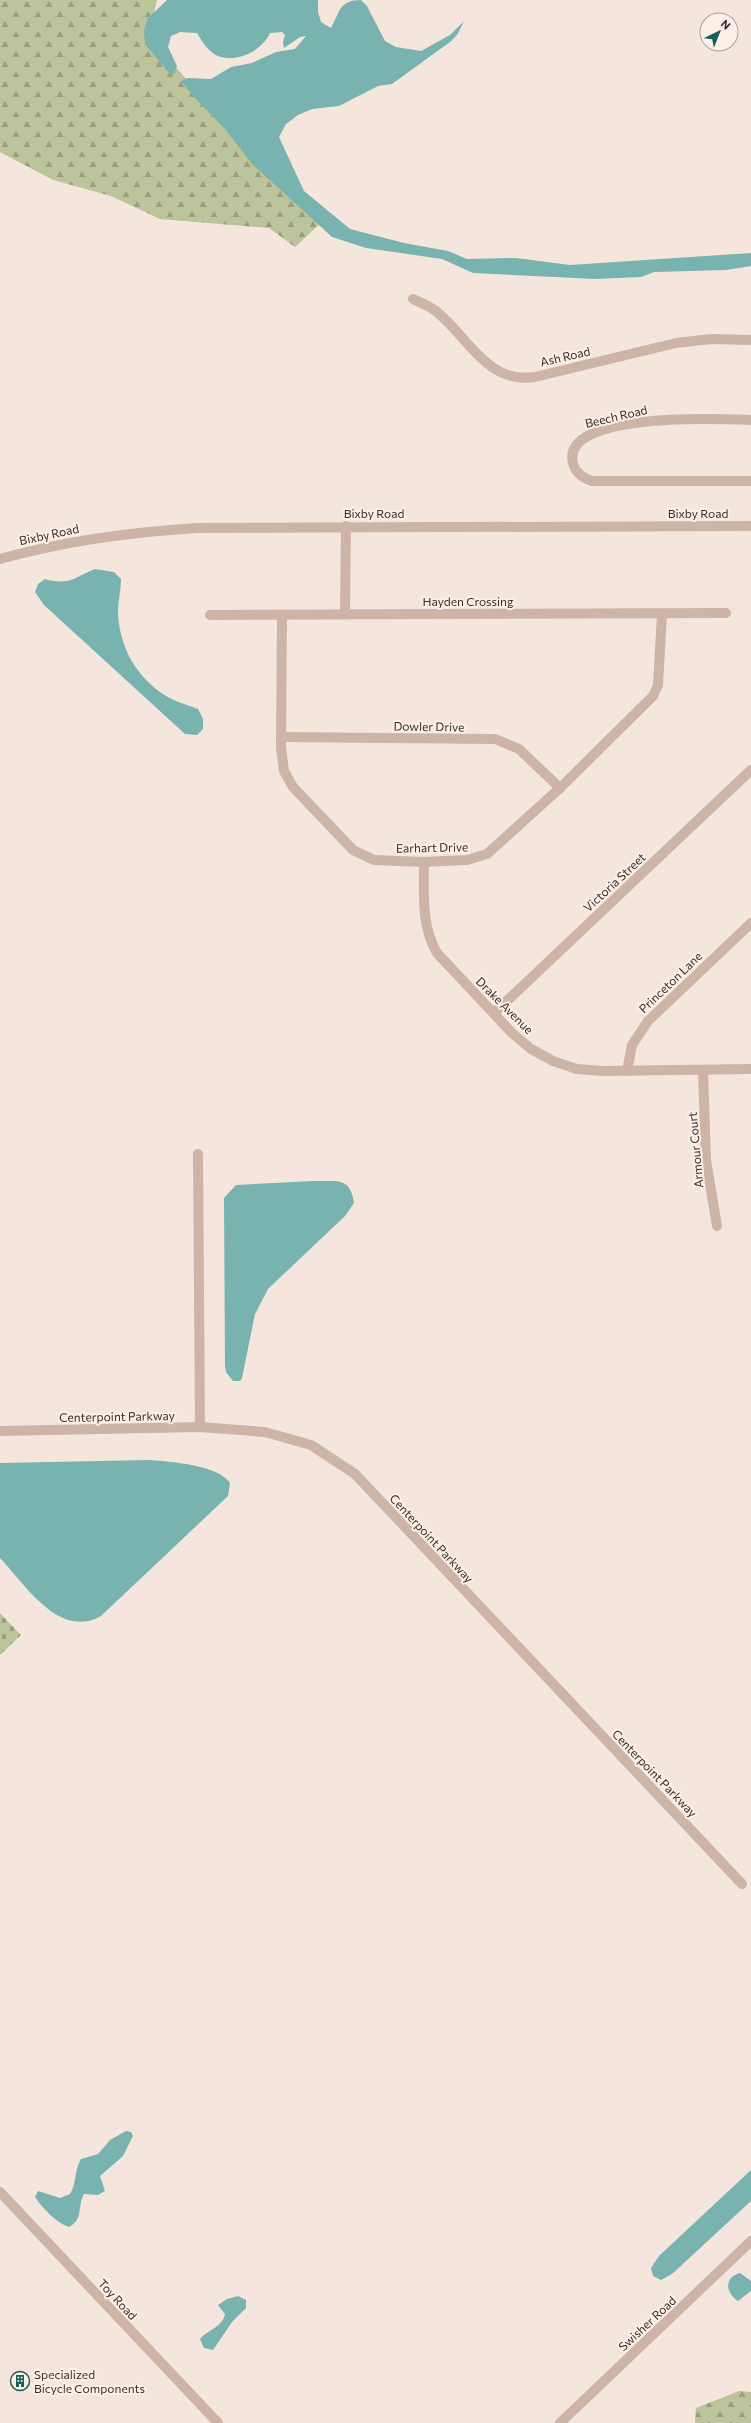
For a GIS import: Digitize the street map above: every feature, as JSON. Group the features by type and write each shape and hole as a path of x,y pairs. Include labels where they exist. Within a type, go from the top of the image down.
{"street":[{"name":"Ash Road","path":"413,299 437,312 482,359 501,374 518,378 535,377 690,341 751,340"},
{"name":"Beech Road","path":"751,420 645,421 589,434 574,446 572,458 579,474 592,481 751,481"},
{"path":"345,613 346,526"},
{"name":"Bixby Road","path":"0,559 75,541 133,533 216,527 751,526"},
{"name":"Hayden Crossing","path":"210,615 345,613 726,613"},
{"name":"Earhart Drive","path":"282,615 281,737 284,771 293,787 353,850 374,860 424,862 467,860 487,854 560,788 654,696 660,674 662,614"},
{"name":"Dowler Drive","path":"281,737 495,739 520,749 560,788"},
{"name":"Victoria Street","path":"494,1013 751,770"},
{"name":"Drake Avenue","path":"424,862 426,929 430,941 437,953 494,1013 531,1049 553,1061 577,1069 627,1071 703,1071 751,1069"},
{"name":"Princeton Lane","path":"627,1071 632,1045 648,1021 751,923"},
{"name":"Armour Court","path":"703,1071 706,1160 717,1226"},
{"path":"198,1154 200,1427"},
{"name":"Centerpoint Parkway","path":"0,1431 200,1427 265,1432 300,1441 321,1450 355,1474 742,1884"},
{"name":"Toy Road","path":"0,2192 218,2423"},
{"name":"Swisher Road","path":"560,2423 751,2241"}],"green space":[{"path":"0,0 157,0 148,37 266,166 323,221 295,247 269,228 160,219 111,196 53,180 0,152"},
{"path":"0,1613 21,1635 0,1655"},
{"path":"739,2391 751,2392 751,2423 695,2423 696,2408"}],"water":[{"path":"167,0 318,0 318,12 321,22 331,28 344,5 348,2 361,0 367,6 385,41 396,47 421,51 450,35 464,21 457,35 450,42 392,84 378,86 339,106 312,109 298,115 286,124 279,137 304,191 350,229 404,243 448,251 467,259 516,258 570,265 751,253 751,266 726,270 654,272 641,277 595,279 473,273 442,259 366,248 332,237 252,164 225,129 181,81 188,78 211,79 231,67 252,63 276,52 295,49 306,36 300,37 284,48 283,42 285,35 282,32 270,33 261,45 248,54 241,57 225,58 211,52 197,33 180,32 171,36 168,47 177,66 174,74 169,73 145,44 144,30 148,18"},
{"path":"95,569 114,572 121,579 118,612 119,625 126,649 138,671 156,689 178,702 198,709 203,719 203,729 197,735 185,734 44,605 35,592 38,584 45,579 60,582 72,580"},
{"path":"335,1181 346,1184 352,1194 354,1203 345,1216 268,1289 255,1314 242,1378 240,1381 233,1381 226,1372 225,1366 224,1198 236,1185"},
{"path":"151,1460 205,1468 216,1472 230,1483 228,1496 101,1616 86,1621 71,1621 57,1615 44,1606 32,1594 0,1558 0,1463"},
{"path":"126,2131 131,2132 133,2136 123,2156 100,2176 105,2191 98,2195 84,2194 77,2220 69,2227 50,2215 35,2197 38,2191 60,2198 70,2194 81,2159 98,2154 110,2140"},
{"path":"751,2170 751,2201 672,2274 661,2280 653,2276 651,2268 659,2256"},
{"path":"740,2273 751,2281 751,2291 738,2301 731,2294 728,2286 731,2278"},
{"path":"238,2296 246,2300 246,2308 232,2322 213,2350 204,2348 200,2339 221,2323 225,2314 218,2305 227,2299"}],"place":[{"name":"Specialized Bicycle Components","path":"20,2381"}]}
